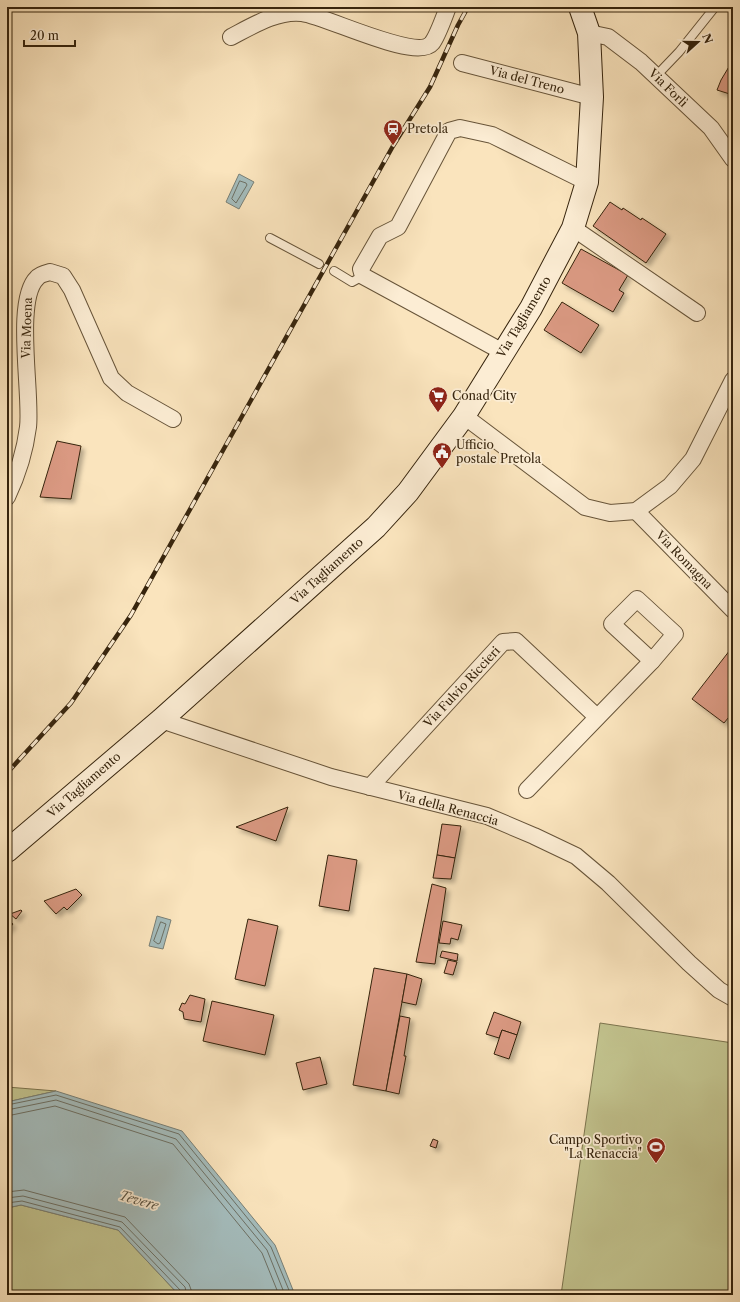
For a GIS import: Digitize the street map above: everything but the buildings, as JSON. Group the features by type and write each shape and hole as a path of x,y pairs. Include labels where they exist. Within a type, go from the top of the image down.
{"street":[{"path":"231,37 273,16 302,13 406,47 425,48 432,44 448,7"},
{"name":"Via Tagliamento","path":"7,851 161,720 376,527 408,492 464,416 531,308 573,228 587,182 592,97 589,33 580,7"},
{"name":"Via Forlì","path":"589,33 608,38 641,62 711,128 733,159"},
{"name":"Via del Treno","path":"462,63 592,97"},
{"path":"503,352 363,276 361,269 380,236 398,227 449,131 460,128 492,135 587,182"},
{"path":"573,228 697,313"},
{"name":"Via Moena","path":"7,497 15,480 28,427 25,348 28,292 37,277 50,272 63,276 72,290 111,378 127,393 173,419"},
{"path":"464,416 585,506 610,513 636,511 670,486 693,459 733,380"},
{"name":"Via Romagna","path":"636,511 733,610"},
{"name":"Via Fulvio Riccieri","path":"370,787 503,642 516,641 597,717"},
{"path":"527,790 652,661"},
{"name":"Via della Renaccia","path":"161,720 331,777 487,816 576,856 608,883 689,963 719,990 733,998"}],"lane":[{"path":"656,76 679,52 715,7"},
{"path":"270,238 319,264"},
{"path":"334,271 352,282 363,276"}],"green space":[{"name":"Campo Sportivo \"La Renaccia\"","path":"600,1023 733,1043 732,1295 561,1295"},
{"path":"7,1087 56,1091 7,1102"},
{"path":"21,1205 118,1230 179,1295 7,1295 7,1208"}],"water":[{"path":"239,174 254,182 239,209 226,202"},
{"path":"157,916 171,920 163,949 149,946"},
{"name":"Tevere","path":"56,1091 182,1131 275,1245 295,1295 179,1295 118,1230 21,1205 7,1208 7,1102"}],"railway":[{"path":"7,773 71,703 131,615 393,146 430,87 458,25 468,7"}],"place":[{"name":"Pretola","path":"393,146"},
{"name":"Conad City","path":"438,413"},
{"name":"Ufficio postale Pretola","path":"442,469"},
{"name":"Campo Sportivo \"La Renaccia\"","path":"656,1164"}]}
